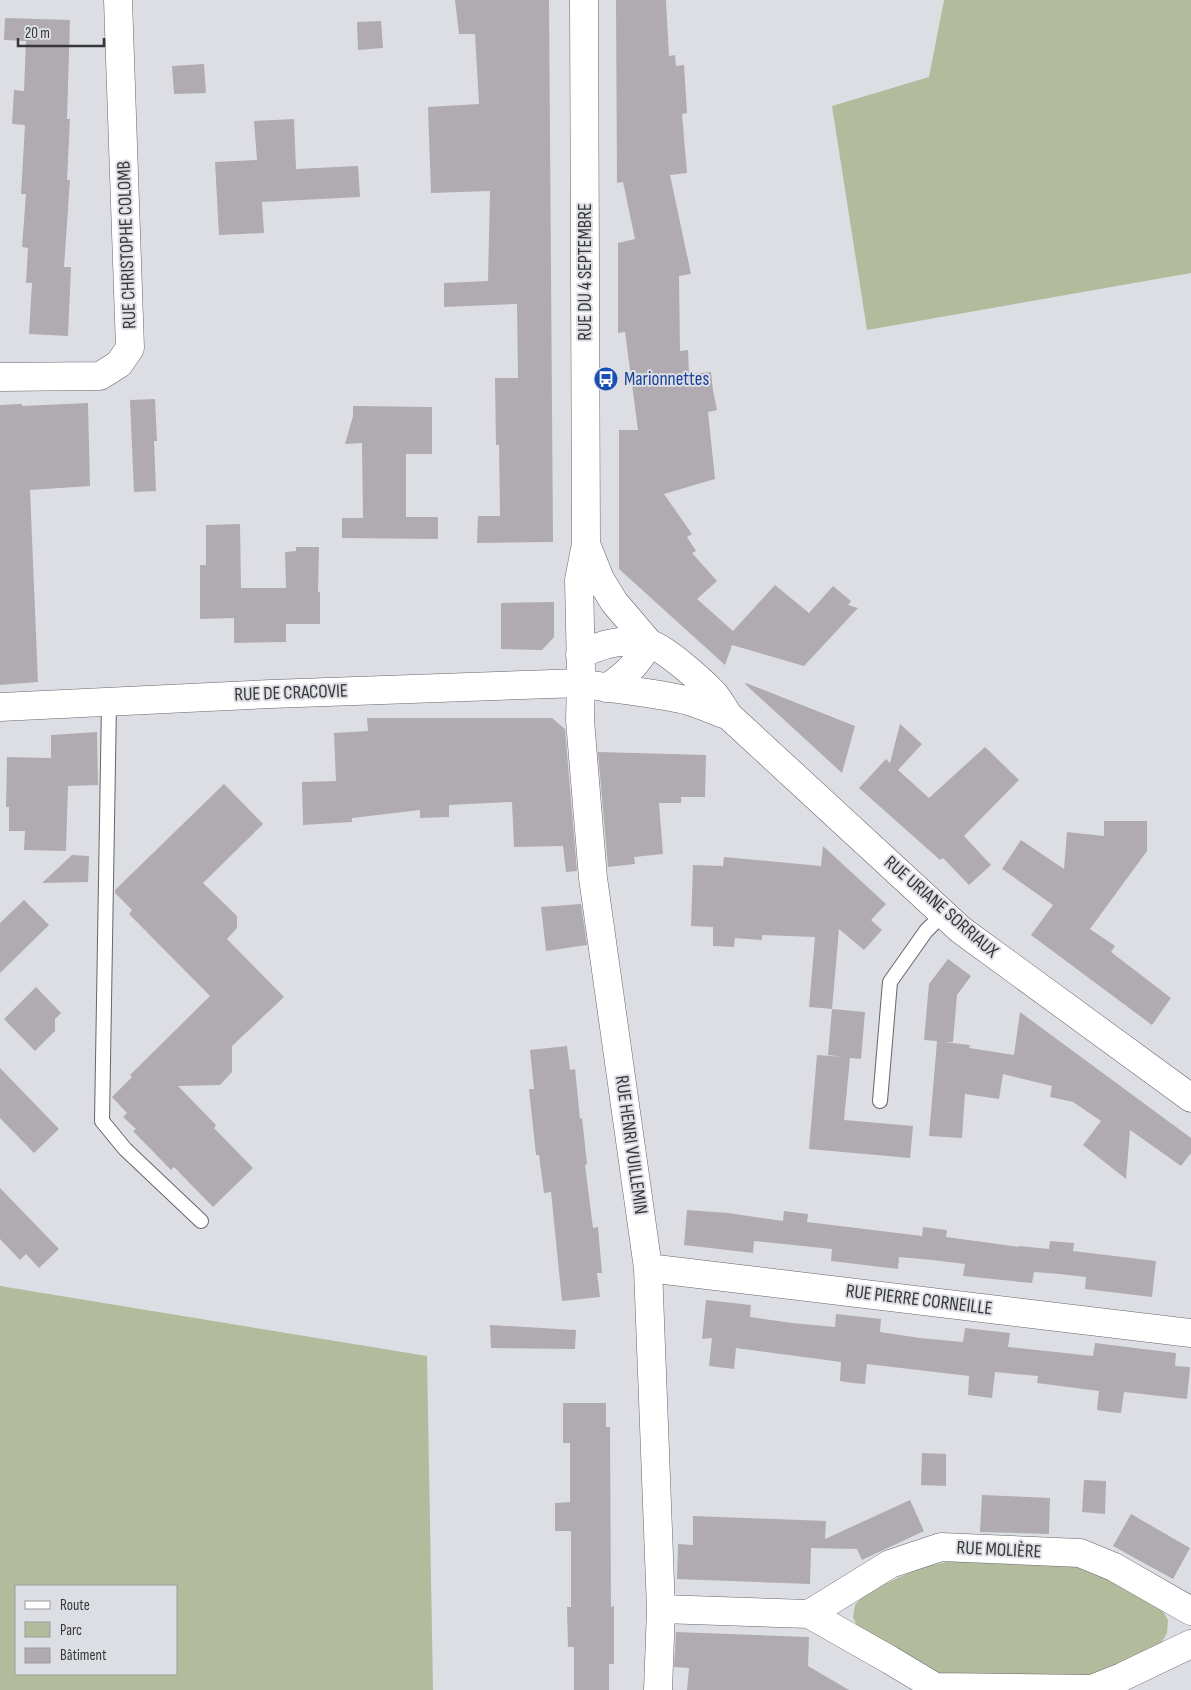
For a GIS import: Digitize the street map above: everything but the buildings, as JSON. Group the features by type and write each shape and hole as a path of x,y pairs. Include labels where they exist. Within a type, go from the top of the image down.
{"street":[{"name":"RUE CHRISTOPHE COLOMB","path":"0,377 100,376 119,364 130,348 118,0"},
{"name":"RUE DU 4 SEPTEMBRE","path":"584,0 586,544 579,580 580,655 593,685"},
{"name":"RUE DU 4 SEPTEMBRE","path":"586,544 600,579 614,602 649,643"},
{"name":"RUE URIANE SORRIAUX","path":"580,655 595,647 621,641 649,643 684,666 714,694 729,716 961,930 1191,1098"},
{"path":"593,685 621,679 642,656 649,643"},
{"name":"RUE URIANE SORRIAUX","path":"593,685 660,694 688,701 729,716"},
{"name":"RUE DE CRACOVIE","path":"0,707 271,694 593,685"},
{"name":"RUE HENRI VUILLEMIN","path":"593,685 580,720 593,878 648,1268 661,1609 658,1690"},
{"name":"RUE PIERRE CORNEILLE","path":"648,1268 1191,1333"},
{"name":"RUE MOLIÈRE","path":"809,1614 890,1564 941,1547 1080,1553 1114,1567 1191,1611"},
{"path":"661,1609 809,1614 935,1688 1092,1689 1191,1644"}],"lane":[{"path":"110,702 102,1121 125,1149 201,1220"},
{"path":"880,1101 890,982 926,932 943,914"}],"green space":[{"path":"944,0 1191,0 1191,273 867,330 832,106 929,77"},
{"path":"0,1286 427,1356 433,1690 0,1690"},
{"path":"957,1560 1093,1565 1161,1608 1168,1620 1167,1633 1160,1645 1086,1680 935,1673 860,1633 853,1617 855,1605 865,1593 922,1567"}],"place":[{"name":"Marionnettes","path":"606,379"}]}
